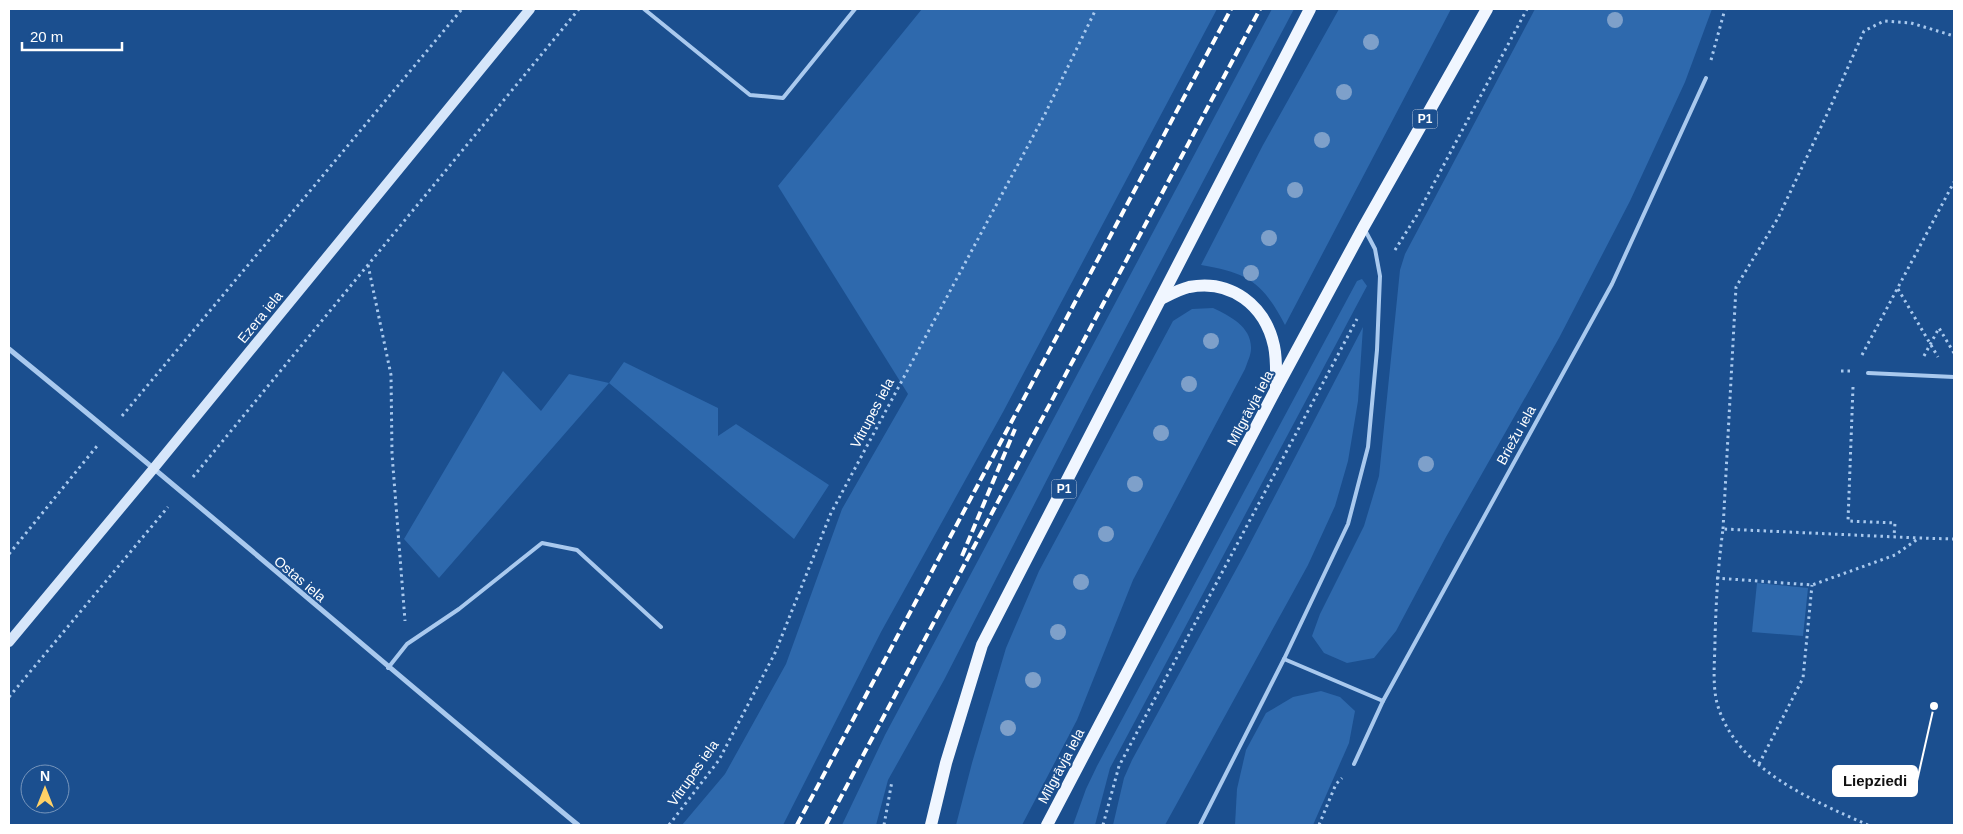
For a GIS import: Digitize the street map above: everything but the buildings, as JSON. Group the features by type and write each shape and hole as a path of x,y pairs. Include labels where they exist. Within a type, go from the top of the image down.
{"main road":[{"name":"P1","path":"931,825 946,763 982,645 1310,9"},
{"name":"Mīlgrāvja iela","path":"1047,825 1276,389 1487,9"},
{"path":"1160,299 1188,287 1215,285 1240,294 1260,312 1274,346 1276,389"}],"street":[{"name":"Ezera iela","path":"9,642 530,9"},
{"name":"Ostas iela","path":"9,349 110,431 180,493 578,825"}],"lane":[{"path":"644,9 750,95 783,98 855,9"},
{"name":"Briežu iela","path":"1354,764 1383,701 1612,284 1706,78"},
{"path":"1200,825 1284,659 1348,524 1368,447 1377,350 1380,276 1375,249 1364,228"},
{"path":"1868,373 1952,377"},
{"path":"388,668 407,644 459,609 542,543 577,550 661,627"},
{"path":"1284,659 1383,701"}],"path":[{"path":"9,554 462,9"},
{"path":"9,697 180,493 579,9"},
{"name":"Vitrupes iela","path":"669,825 724,752 775,653 831,513 1045,114 1096,9"},
{"path":"1403,238 1526,9"},
{"path":"1706,78 1725,9"},
{"path":"1868,825 1787,785 1759,764 1741,746 1726,724 1717,702 1715,678 1716,578 1723,529 1736,287 1778,218 1864,31 1884,21 1912,23 1954,36"},
{"path":"1858,363 1954,182"},
{"path":"368,265 391,375 392,454 407,644"},
{"path":"1898,288 1952,377"},
{"path":"1103,825 1119,766 1358,318"},
{"path":"1914,375 1939,328 1954,353"},
{"path":"1853,381 1848,522 1894,523 1894,536"},
{"path":"1723,529 1954,539"},
{"path":"1716,578 1812,585 1895,555 1919,538"},
{"path":"1759,764 1803,678 1812,585"},
{"path":"1319,825 1336,784 1354,764"},
{"path":"884,825 892,781"}],"shaded area":[{"path":"922,9 1217,9 1003,412 881,632 783,825 682,825 725,774 786,664 842,509 908,394 778,186"},
{"path":"1272,9 1294,9 1093,390 944,680 888,780 876,825 842,825 885,735"},
{"path":"1339,9 1451,9 1285,325 1269,299 1253,282 1231,272 1201,265 1263,145"},
{"path":"1535,9 1712,9 1685,82 1630,201 1559,338 1446,537 1396,631 1374,658 1347,663 1324,653 1312,636 1320,614 1364,526 1379,476 1400,270 1405,254"},
{"path":"1362,279 1367,286 1110,768 1095,825 1073,825 1086,789 1097,766 1357,281"},
{"path":"1213,308 1233,319 1244,328 1250,341 1250,356 1245,369 1133,580 1077,720 1022,825 956,825 1006,648 1039,571 1173,321 1192,309"},
{"path":"1363,327 1358,401 1348,461 1335,506 1308,565 1165,825 1113,825 1124,778 1132,760 1244,555"},
{"path":"624,362 718,408 718,436 736,424 829,485 794,539 609,383"},
{"path":"503,371 541,411 569,374 609,383 439,578 404,539"},
{"path":"1757,583 1808,588 1803,636 1752,632"},
{"path":"1321,691 1340,697 1355,711 1349,743 1313,825 1235,825 1237,789 1246,750 1266,713 1293,697"}],"railway":[{"path":"797,825 1231,9"},
{"path":"826,825 1260,9"},
{"path":"962,556 1015,429"}],"place":[{"name":"Liepziedi","path":"1934,706"}]}
